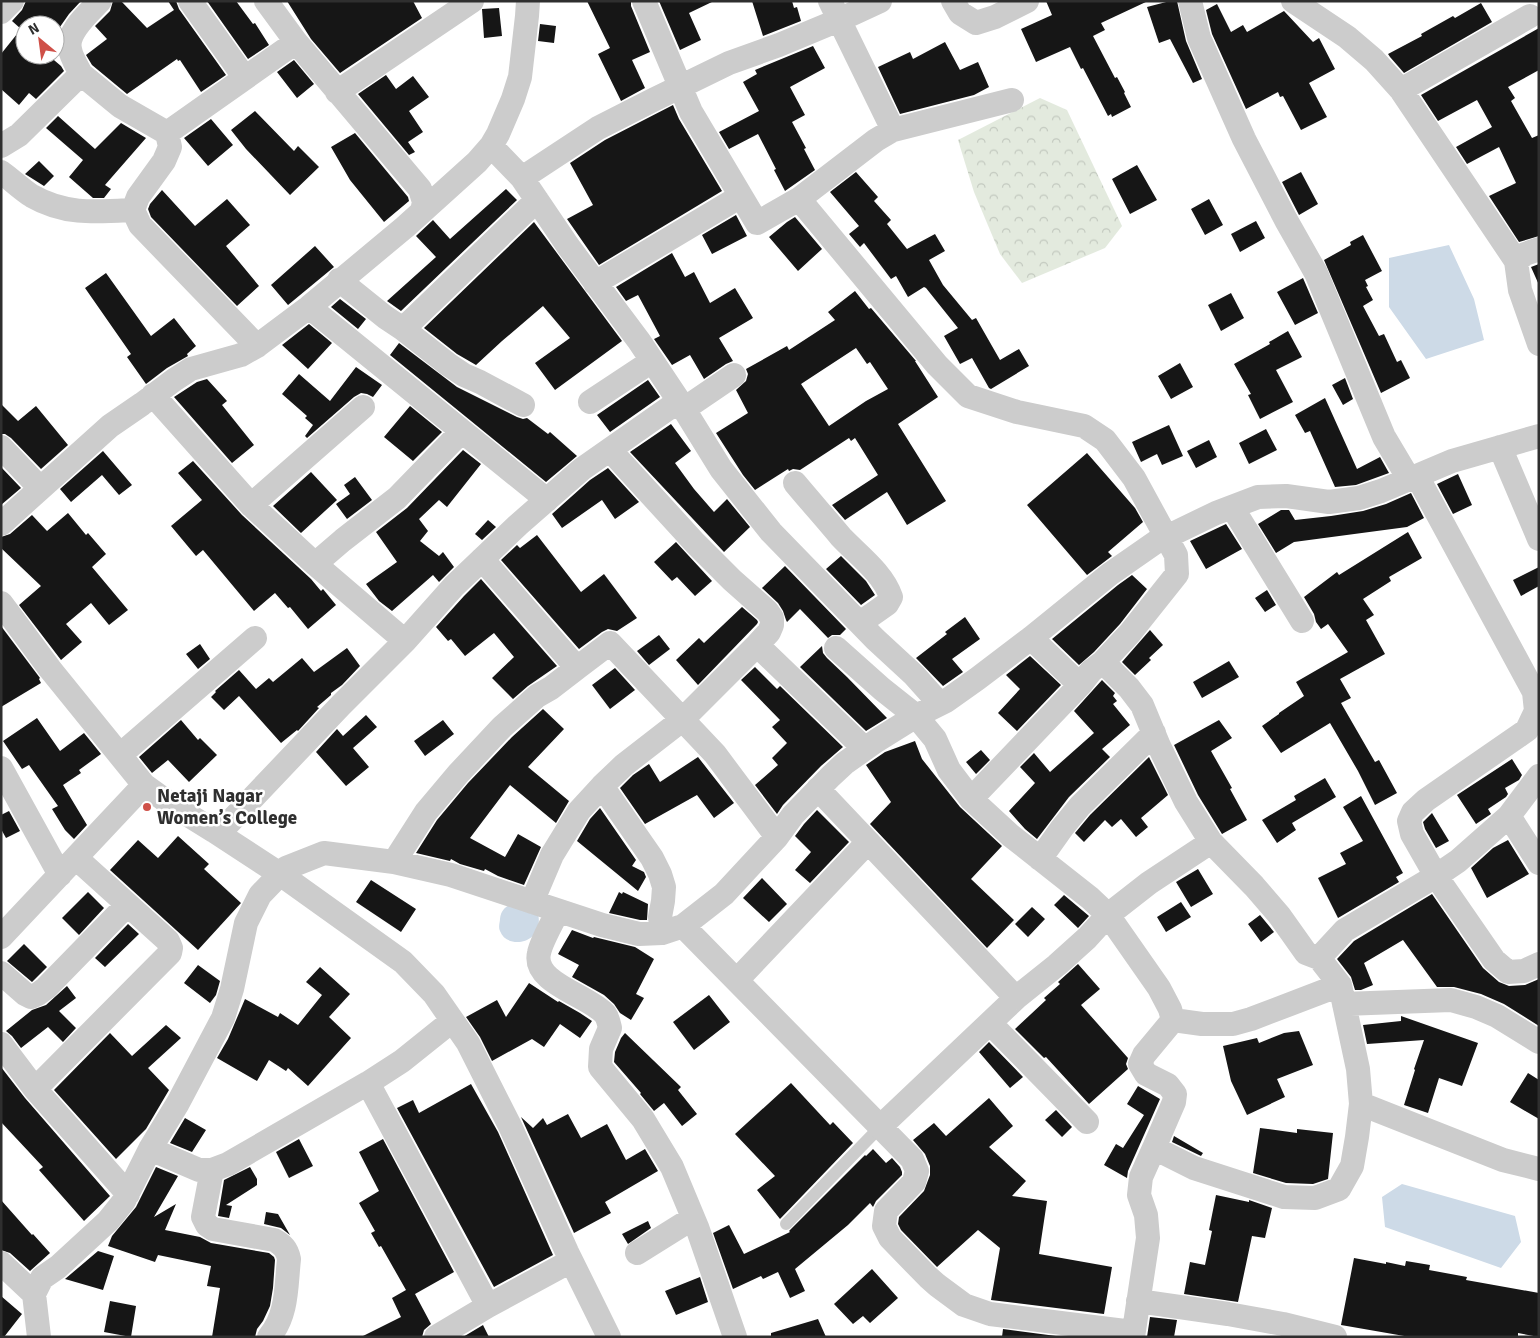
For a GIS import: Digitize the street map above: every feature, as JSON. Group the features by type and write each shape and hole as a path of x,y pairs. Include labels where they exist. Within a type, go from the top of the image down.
{"street":[{"path":"1,12 12,1"},
{"path":"100,1 73,32 69,42 70,51 81,74 120,106 167,133 170,147 164,161 138,197 133,210 140,225 257,346"},
{"path":"190,1 245,78"},
{"path":"266,1 296,42 420,189 424,202 422,211"},
{"path":"337,92 472,1"},
{"path":"1,524 110,426 153,395 190,369 241,356 309,307 477,162 491,146 498,134 520,77 528,16 528,1"},
{"path":"644,1 691,112 757,223 800,199 876,140 892,130 1012,100"},
{"path":"522,178 598,128 653,100 729,63 779,45 835,11 880,1"},
{"path":"953,1 960,13 976,23 995,17 1027,1"},
{"path":"1190,1 1199,38 1244,139 1316,273 1380,429 1413,477 1534,692 1536,711 1526,730 1426,800 1413,812 1409,821 1412,834 1436,876 1494,960 1508,972 1524,971 1539,964"},
{"path":"1293,1 1347,37 1374,60 1401,90 1516,261 1520,290 1539,344"},
{"path":"835,11 892,130"},
{"path":"1401,90 1530,16"},
{"path":"167,133 296,42"},
{"path":"1,146 19,135 81,74"},
{"path":"491,146 522,178 595,283 639,341 682,405 721,469 771,532 875,640 914,675 940,704"},
{"path":"1,172 31,195 60,209 92,212 133,210"},
{"path":"595,283 741,196"},
{"path":"800,199 937,365 968,396 1016,412 1084,426 1105,440 1134,478 1176,555 1177,574 1130,634 1103,662 1091,671 1080,685 971,799"},
{"path":"403,329 537,200"},
{"path":"1516,261 1526,254 1539,249"},
{"path":"339,280 456,370 523,405"},
{"path":"309,307 547,500"},
{"path":"590,402 652,361"},
{"path":"214,831 225,827 340,705 405,641 454,586 582,469 682,405 734,376"},
{"path":"153,395 252,505 315,564 405,641"},
{"path":"252,505 363,407"},
{"path":"315,564 397,498 462,431"},
{"path":"39,1337 34,1294 42,1278 58,1267 108,1221 124,1201 150,1149 183,1094 223,1018 232,989 246,923 260,894 286,868 324,853 394,862 451,875 602,925 639,934 672,929 724,894 777,837 793,815 831,776 865,749 916,716 940,704 976,679 1031,638 1110,574 1166,536 1216,513 1258,497 1286,496 1329,502 1359,498 1381,491 1452,461 1539,436"},
{"path":"1500,446 1539,539"},
{"path":"1,447 40,488"},
{"path":"532,902 552,855 579,811 624,765 682,720 757,646 769,632 772,625 772,618 767,611 695,543 610,450"},
{"path":"795,483 888,588 891,597 886,604 860,623"},
{"path":"1232,507 1302,621"},
{"path":"482,559 577,668"},
{"path":"1,603 50,669 144,785 280,874 403,962 434,994 468,1044 510,1126 571,1261 609,1337"},
{"path":"120,755 255,638"},
{"path":"1031,638 1080,685"},
{"path":"394,862 426,812 458,774 496,734 531,701 610,643 714,754 777,837"},
{"path":"757,646 865,749"},
{"path":"836,648 916,716 935,739 949,770 971,799 1010,835 1090,898 1108,915 1159,988 1170,1009 1173,1020"},
{"path":"1103,662 1129,688 1142,705 1186,802 1211,842 1279,915 1306,953 1319,958 1342,995 1358,1069 1361,1104 1352,1166 1339,1189 1315,1198 1284,1197 1194,1168 1154,1148"},
{"path":"1040,859 1080,806 1154,733"},
{"path":"1,768 60,875"},
{"path":"1319,958 1346,930 1458,861 1509,816 1539,776"},
{"path":"4,925 60,875 144,785"},
{"path":"602,786 652,858 660,874 664,887 664,901 660,916 672,929 736,980 912,1158 917,1170 914,1182 886,1211 884,1226 890,1238 928,1277 964,1305 990,1314 1133,1334 1148,1238 1146,1214 1139,1195 1142,1177 1174,1102 1175,1094 1168,1085 1146,1074 1140,1064 1144,1055 1173,1020"},
{"path":"818,789 1016,998"},
{"path":"1509,816 1539,863"},
{"path":"736,980 868,842"},
{"path":"880,1127 1016,998 1081,943 1108,915 1148,883 1211,842"},
{"path":"35,1089 170,953 171,948 168,941 76,858"},
{"path":"1,973 25,994 31,997 38,994 128,905"},
{"path":"558,911 539,952 538,965 548,978 592,1003 606,1015 610,1028 601,1049 600,1067 643,1119 672,1167 693,1218 735,1337"},
{"path":"1173,1020 1202,1024 1233,1024 1342,995 1392,1001 1451,1000 1476,1007 1497,1016 1539,1042"},
{"path":"150,1149 199,1170 212,1170 228,1164 368,1083 402,1061 452,1021"},
{"path":"990,1023 1087,1122"},
{"path":"1,1044 35,1089 128,1194"},
{"path":"368,1083 488,1306"},
{"path":"1361,1104 1503,1160 1539,1169"},
{"path":"212,1170 203,1216 207,1225 214,1229 274,1240 287,1251 289,1258 284,1308 280,1321 269,1337"},
{"path":"637,1253 693,1218"},
{"path":"436,1337 488,1306 571,1261"},
{"path":"1,1263 34,1294"},
{"path":"1138,1301 1274,1322 1335,1337"}],"lane":[{"path":"786,1224 880,1127"}],"green space":[{"path":"1040,98 1067,110 1122,226 1105,248 1022,283 1000,254 974,192 958,140"}],"water":[{"path":"1449,245 1474,299 1484,340 1426,359 1389,307 1389,258"},
{"path":"515,902 537,910 539,921 537,930 532,937 525,941 510,941 504,937 499,928 503,910"},
{"path":"1402,1184 1515,1216 1521,1242 1501,1268 1385,1227 1382,1197"}],"building":[{"path":"26,1 81,1 65,20 65,15 17,15"},
{"path":"113,1 121,1 147,28 174,10 168,1 176,1 179,9 226,75 201,92 180,60 178,61 177,59 127,94 92,65 86,55 107,39 95,26 110,11"},
{"path":"207,1 236,1 253,24 255,23 269,45 248,59"},
{"path":"287,1 413,1 422,18 340,73 311,39"},
{"path":"587,1 631,1 631,6 650,52 632,60 645,88 621,101 598,54 610,48"},
{"path":"659,1 714,1 689,13 701,40 680,50"},
{"path":"752,1 792,1 794,8 797,7 801,21 763,36"},
{"path":"1046,1 1148,1 1101,23 1105,30 1093,36 1115,78 1117,77 1131,107 1112,117 1111,114 1108,116 1070,47 1036,62 1021,29 1052,15"},
{"path":"1177,1 1186,41 1202,79 1193,83 1170,39 1159,43 1147,7"},
{"path":"1481,3 1492,22 1404,73 1388,54 1422,36 1421,34 1453,16 1455,18"},
{"path":"1217,4 1231,32 1243,25 1247,32 1284,11 1313,42 1319,38 1335,69 1309,83 1327,117 1301,130 1283,96 1280,97 1278,92 1246,109 1212,34 1206,10"},
{"path":"499,8 502,36 484,38 482,9"},
{"path":"540,24 556,26 554,43 538,41"},
{"path":"1539,28 1539,70 1508,87 1515,98 1511,101 1532,138 1539,135 1539,236 1519,242 1489,196 1516,183 1499,147 1467,164 1456,147 1492,127 1477,100 1438,121 1421,95"},
{"path":"15,36 15,65 60,65 64,71 36,99 29,93 19,105 1,89 1,54"},
{"path":"945,42 960,70 978,62 989,87 974,95 900,114 878,67 910,52 913,59"},
{"path":"813,46 825,68 790,87 805,115 792,122 815,170 785,191 758,134 729,149 719,132 759,111 743,82 757,74 755,70"},
{"path":"294,60 314,84 297,98 277,72"},
{"path":"386,75 396,89 413,76 429,97 409,111 423,132 408,142 415,152 409,155 358,94"},
{"path":"673,105 679,119 722,191 599,265 567,219 593,205 570,163 605,140"},
{"path":"255,111 294,151 298,146 319,167 290,195 246,149 231,130"},
{"path":"58,116 95,149 121,123 146,138 105,185 111,189 104,198 93,198 69,177 83,160 46,128"},
{"path":"211,119 233,145 208,166 184,138"},
{"path":"355,133 408,197 409,201 384,222 350,180 331,147"},
{"path":"39,161 54,176 44,186 25,174"},
{"path":"1137,165 1157,200 1130,214 1112,179"},
{"path":"856,172 878,197 874,201 891,220 887,224 907,249 935,234 945,251 929,260 943,285 972,320 976,318 1000,360 1019,349 1029,366 991,389 972,358 960,364 944,336 958,328 926,288 924,287 908,297 896,276 891,279 864,243 860,247 849,234 859,226 830,192"},
{"path":"1301,172 1318,204 1299,215 1282,182"},
{"path":"506,189 517,200 401,311 387,301 436,257 416,236 433,220 450,239"},
{"path":"162,190 195,226 227,199 250,225 226,246 259,286 237,306 151,217 148,209 150,204"},
{"path":"1209,199 1223,225 1205,235 1191,209"},
{"path":"736,215 747,236 712,254 702,235"},
{"path":"795,217 822,249 798,271 769,237"},
{"path":"1256,221 1265,238 1240,252 1231,234"},
{"path":"534,222 622,341 555,390 535,363 570,338 543,306 476,365 457,354 424,328"},
{"path":"1363,235 1382,271 1365,280 1368,286 1366,287 1373,300 1363,306 1379,336 1384,334 1397,362 1401,360 1410,378 1381,393 1324,260 1351,245 1350,242"},
{"path":"315,246 334,267 288,305 271,285"},
{"path":"672,253 685,277 694,272 710,303 735,288 753,318 719,338 733,361 704,379 690,355 672,365 654,339 660,336 638,295 626,301 616,287"},
{"path":"1539,264 1539,285 1531,267"},
{"path":"106,273 151,336 174,318 196,346 187,354 188,356 167,368 146,384 127,357 131,354 85,288"},
{"path":"1303,278 1318,313 1295,325 1277,292"},
{"path":"855,291 916,361 938,397 898,424 946,501 907,525 887,492 845,520 832,505 878,475 855,438 851,441 849,438 800,470 793,469 789,471 788,469 755,490 716,433 748,413 736,390 746,381 748,374 746,369 787,346 789,350 835,320 828,312","holes":["856,348 867,364 870,362 888,389 866,401 829,426 801,384"]},
{"path":"1231,293 1244,318 1221,331 1208,305"},
{"path":"340,299 366,319 358,329 331,307"},
{"path":"309,324 332,343 308,369 282,345"},
{"path":"1288,331 1302,357 1276,370 1293,402 1260,419 1248,395 1251,394 1234,364 1270,344 1269,342"},
{"path":"399,343 457,387 517,417 527,418 548,434 550,432 577,456 546,482 390,355"},
{"path":"1180,363 1193,387 1171,399 1158,376"},
{"path":"356,367 382,385 373,397 361,393 354,397 307,438 305,436 313,425 305,418 307,416 282,394 299,374 330,401"},
{"path":"1345,378 1353,399 1343,405 1332,385"},
{"path":"207,379 227,401 222,405 254,445 232,463 174,397 197,382"},
{"path":"648,380 660,397 610,432 597,415"},
{"path":"1325,398 1357,469 1380,457 1389,473 1356,485 1335,487 1310,431 1305,433 1295,415"},
{"path":"1,404 18,421 36,406 68,445 41,469 11,438 1,434"},
{"path":"410,406 442,432 413,461 384,437"},
{"path":"671,424 691,451 675,463 694,489 714,512 727,499 750,527 724,552 630,452"},
{"path":"1169,425 1183,456 1162,465 1157,454 1141,462 1132,442"},
{"path":"1266,429 1277,450 1249,464 1239,443"},
{"path":"1209,440 1217,457 1196,468 1187,451"},
{"path":"463,450 481,464 447,507 439,500 419,519 428,531 420,541 439,556 443,552 454,567 439,582 433,575 392,611 379,601 366,584 397,562 376,532 407,508"},
{"path":"103,451 132,485 119,495 102,475 71,502 60,489"},
{"path":"1087,453 1135,508 1143,522 1108,552 1112,556 1087,575 1027,505"},
{"path":"193,461 242,515 311,579 321,591 323,589 336,605 308,629 290,607 288,608 275,593 254,611 203,550 196,556 171,526 202,500 178,473"},
{"path":"1,467 21,488 1,505"},
{"path":"608,468 639,502 615,519 602,500 562,528 552,514 590,480"},
{"path":"311,472 337,500 301,533 273,506"},
{"path":"1458,474 1472,505 1453,514 1437,484"},
{"path":"355,477 372,500 347,519 336,504 350,494 344,485"},
{"path":"1411,493 1424,518 1407,527 1294,542 1276,553 1258,524 1281,510 1289,510 1295,520 1331,516 1363,511 1386,504"},
{"path":"68,513 86,535 88,533 106,554 92,567 128,610 109,625 91,603 66,624 82,642 61,660 19,605 41,586 1,548 1,537 10,534 32,515 47,531"},
{"path":"488,520 496,527 482,540 475,534"},
{"path":"1226,524 1242,549 1206,569 1190,541"},
{"path":"1408,532 1422,558 1389,577 1391,581 1363,599 1374,615 1366,620 1385,654 1340,679 1351,698 1341,703 1375,762 1379,760 1397,793 1375,805 1330,723 1281,753 1262,726 1304,696 1296,682 1348,652 1328,624 1321,629 1304,597 1337,572 1339,575"},
{"path":"537,535 581,592 604,574 637,618 617,631 608,629 602,632 579,649 501,560 517,545 520,548"},
{"path":"676,542 712,581 695,596 677,577 672,581 654,562"},
{"path":"841,556 866,581 875,595 861,605 826,569"},
{"path":"785,566 846,629 840,635 832,635 828,638 800,609 787,622 778,603 762,588"},
{"path":"1539,567 1539,586 1521,596 1513,580"},
{"path":"1132,575 1147,589 1120,624 1079,665 1052,639"},
{"path":"481,579 557,666 513,699 492,678 514,657 494,633 465,656 451,639 448,641 436,627"},
{"path":"1267,590 1276,605 1265,612 1255,598"},
{"path":"742,607 757,620 757,624 698,685 676,660 699,638 704,643"},
{"path":"965,617 980,639 952,659 963,672 943,686 916,658"},
{"path":"1,626 40,678 41,683 1,707"},
{"path":"1150,630 1163,645 1135,675 1122,662"},
{"path":"659,635 670,649 649,665 637,651"},
{"path":"200,644 210,659 198,669 186,654"},
{"path":"822,646 823,653 827,658 887,718 866,731 800,667"},
{"path":"347,648 360,666 317,707 319,708 298,731 281,743 239,696 224,710 211,697 215,691 239,670 256,689 269,678 273,682 302,658 314,672"},
{"path":"1030,656 1061,685 1017,731 998,713 1020,689 1006,675"},
{"path":"1229,661 1239,677 1202,698 1193,682"},
{"path":"755,667 777,689 780,686 843,747 821,766 783,805 777,814 755,785 778,765 772,758 787,743 772,727 780,720 741,680"},
{"path":"615,668 635,690 610,709 592,685"},
{"path":"1102,680 1115,693 1113,696 1117,701 1113,704 1130,725 1102,749 1110,757 1069,797 1037,839 1009,811 1035,783 1020,767 1034,753 1050,772 1094,733 1074,711"},
{"path":"543,709 564,729 528,767 569,801 556,823 510,785 470,838 505,857 518,834 541,847 524,885 498,876 485,869 484,871 460,864 451,859 450,861 416,853 437,820 468,783 512,737"},
{"path":"366,715 377,727 353,748 369,767 346,786 316,752 337,729 343,736"},
{"path":"37,718 60,751 84,733 101,754 79,770 81,773 63,785 87,825 74,839 65,830 52,809 58,806 29,765 22,769 3,741"},
{"path":"181,720 198,740 200,738 217,755 189,782 168,760 152,773 139,757"},
{"path":"443,720 454,734 425,756 414,741"},
{"path":"1219,720 1232,738 1211,751 1232,788 1230,789 1247,820 1222,834 1198,795 1174,745"},
{"path":"915,741 922,759 960,807 1002,846 971,879 1014,920 987,948 870,824 891,802 866,765 885,752"},
{"path":"981,750 990,760 976,774 966,762"},
{"path":"698,757 734,803 714,818 697,795 645,824 620,788 633,775 649,764 660,782"},
{"path":"1149,757 1168,795 1141,818 1148,827 1136,837 1121,819 1112,827 1105,820 1084,842 1075,833 1090,815"},
{"path":"1512,759 1522,775 1519,780 1505,788 1508,794 1506,797 1488,809 1491,814 1476,824 1457,795"},
{"path":"1325,778 1336,797 1292,823 1296,830 1277,843 1262,820 1296,800 1294,796"},
{"path":"1361,796 1403,873 1396,877 1399,882 1338,918 1318,878 1346,864 1340,853 1363,841 1343,807"},
{"path":"600,808 636,860 632,866 644,872 646,877 638,891 577,841 590,819"},
{"path":"817,810 849,842 810,883 795,870 811,852 795,836"},
{"path":"9,811 20,831 6,838 1,829 1,815"},
{"path":"1432,813 1449,841 1436,848 1423,822"},
{"path":"178,836 209,864 204,869 241,903 198,950 110,870 138,840 158,858"},
{"path":"1508,840 1529,874 1487,898 1471,868 1493,848"},
{"path":"1198,869 1213,894 1191,907 1176,882"},
{"path":"762,878 787,904 769,922 743,898"},
{"path":"371,880 416,909 401,932 356,902"},
{"path":"88,892 104,908 79,935 62,918"},
{"path":"619,892 622,894 623,892 648,904 647,920 609,913"},
{"path":"1432,894 1483,968 1499,982 1509,986 1525,985 1539,979 1539,1026 1504,1004 1481,994 1454,987 1437,987 1403,940 1364,963 1373,985 1361,990 1355,990 1351,977 1337,959 1354,941"},
{"path":"1064,895 1089,916 1078,928 1054,905"},
{"path":"1181,902 1191,917 1166,932 1157,917"},
{"path":"1032,907 1045,919 1028,937 1015,924"},
{"path":"1260,915 1274,932 1261,942 1248,924"},
{"path":"128,924 139,934 105,967 95,958"},
{"path":"572,930 593,938 635,947 654,959 636,994 644,998 631,1020 620,1013 604,995 572,977 579,965 558,954"},
{"path":"24,944 47,967 32,982 7,961"},
{"path":"1078,964 1100,989 1081,1005 1128,1058 1126,1064 1128,1069 1089,1104 1046,1057 1044,1058 1015,1029 1046,1000 1044,998 1060,984 1058,982"},
{"path":"198,965 220,981 216,995 210,1003 184,983"},
{"path":"320,967 350,994 329,1017 351,1038 308,1086 288,1068 286,1071 269,1060 257,1081 217,1058 228,1039 245,999 278,1017 280,1013 298,1025 322,995 306,982"},
{"path":"529,983 592,1021 580,1038 560,1024 544,1047 532,1039 492,1061 480,1037 466,1017 497,1000 506,1017"},
{"path":"67,986 76,998 59,1011 76,1028 63,1042 48,1027 21,1048 6,1031 32,1010 46,1005"},
{"path":"709,995 730,1022 694,1050 673,1022"},
{"path":"1401,1016 1478,1043 1462,1086 1439,1078 1428,1113 1404,1105 1424,1040 1367,1044 1363,1025 1401,1021"},
{"path":"166,1025 181,1038 148,1068 169,1090 146,1129 116,1159 54,1090 110,1033 132,1056"},
{"path":"1299,1031 1313,1065 1277,1079 1285,1097 1247,1115 1231,1081 1223,1046 1257,1038 1259,1043 1284,1033"},
{"path":"625,1033 681,1087 678,1090 697,1114 682,1126 664,1103 654,1111 614,1062 615,1052"},
{"path":"989,1042 1023,1077 1010,1088 979,1052"},
{"path":"1,1067 25,1098 110,1196 84,1221 39,1170 43,1167 1,1122"},
{"path":"1528,1073 1539,1080 1539,1119 1510,1102"},
{"path":"791,1083 830,1125 833,1122 853,1143 780,1219 757,1190 775,1176 735,1134"},
{"path":"471,1084 498,1132 553,1255 494,1287 397,1108 413,1100 419,1113"},
{"path":"1138,1086 1160,1099 1128,1171 1127,1178 1104,1165 1116,1144 1123,1148 1144,1115 1127,1104"},
{"path":"989,1098 1013,1126 989,1147 1026,1181 1012,1196 1047,1201 1039,1254 1112,1267 1104,1314 991,1300 1000,1248 978,1230 937,1267 901,1230 898,1224 899,1217 924,1191 930,1175 930,1166 925,1154 913,1140 934,1123 946,1136"},
{"path":"1056,1110 1072,1127 1062,1137 1045,1120"},
{"path":"568,1114 581,1138 607,1124 626,1160 645,1149 658,1171 605,1202 611,1213 574,1233 521,1117 533,1128 543,1118 547,1125"},
{"path":"185,1118 206,1130 192,1152 170,1143"},
{"path":"1260,1128 1297,1133 1297,1129 1333,1133 1328,1179 1313,1184 1286,1183 1253,1173"},
{"path":"1174,1136 1203,1153 1201,1156 1172,1142"},
{"path":"299,1139 313,1166 289,1178 276,1152"},
{"path":"383,1139 454,1272 415,1294 431,1324 424,1330 422,1337 361,1337 401,1317 392,1298 406,1290 381,1246 379,1247 371,1233 375,1231 359,1203 379,1191 359,1152"},
{"path":"873,1149 886,1163 892,1158 900,1167 902,1175 876,1201 873,1207 870,1203 848,1225 795,1269 805,1291 790,1298 778,1272 763,1279 761,1276 733,1289 713,1233 729,1225 744,1254 790,1232"},
{"path":"156,1167 178,1176 154,1217 176,1204 165,1230 200,1237 211,1243 269,1253 274,1257 273,1288 270,1306 257,1329 255,1337 212,1337 220,1288 207,1286 211,1266 158,1255 155,1262 108,1246 112,1236 136,1207"},
{"path":"250,1167 257,1179 257,1185 226,1205 232,1206 229,1218 218,1216 224,1180"},
{"path":"1216,1195 1249,1202 1249,1200 1272,1208 1265,1238 1252,1236 1238,1302 1184,1294 1190,1262 1205,1265 1212,1231 1209,1230"},
{"path":"1,1200 50,1253 30,1271 10,1253 1,1250"},
{"path":"266,1212 278,1214 290,1235 281,1228 264,1224"},
{"path":"648,1221 651,1228 628,1244 622,1234"},
{"path":"98,1251 114,1256 103,1290 65,1279"},
{"path":"1354,1258 1405,1266 1406,1261 1430,1265 1429,1270 1467,1277 1466,1280 1539,1293 1539,1337 1518,1333 1518,1337 1410,1337 1341,1325"},
{"path":"872,1269 898,1298 870,1323 863,1316 853,1324 834,1304"},
{"path":"700,1277 708,1302 676,1315 665,1291"},
{"path":"1,1296 22,1314 4,1337 1,1337"},
{"path":"110,1301 136,1306 131,1337 104,1332"},
{"path":"1150,1317 1177,1320 1174,1337 1147,1337"},
{"path":"818,1319 826,1337 771,1337 771,1333"},
{"path":"483,1325 489,1337 463,1337"},
{"path":"1003,1329 1056,1336 1002,1337"}],"place":[{"name":"Netaji Nagar Women’s College","path":"147,807"}]}
